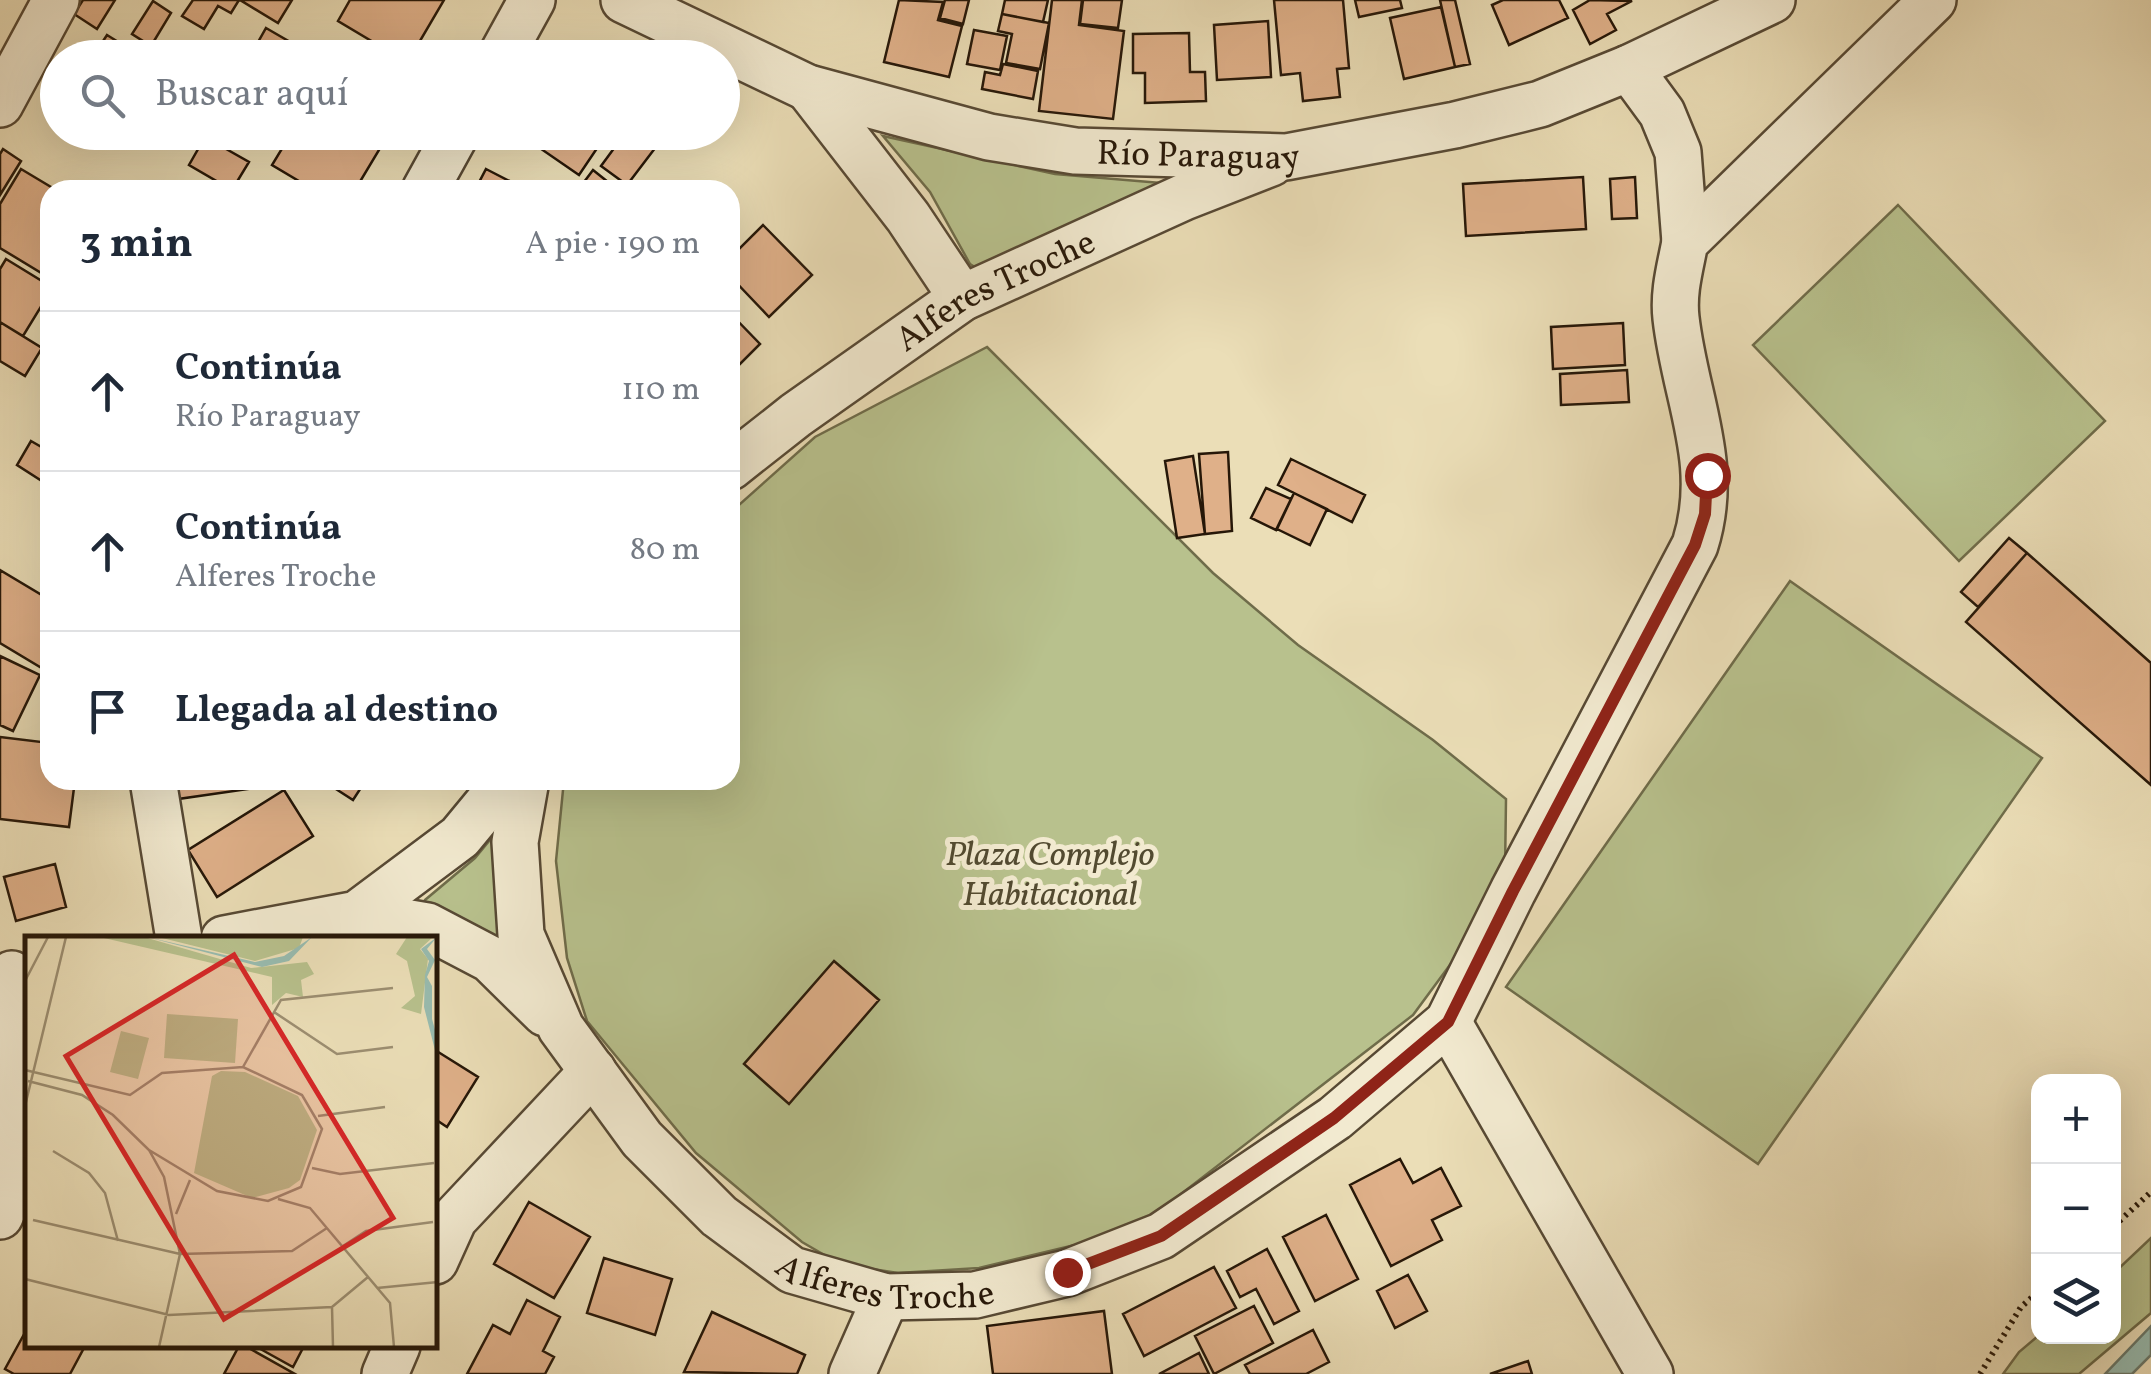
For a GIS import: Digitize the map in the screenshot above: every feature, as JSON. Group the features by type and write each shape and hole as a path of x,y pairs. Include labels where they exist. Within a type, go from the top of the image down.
{"street":[{"path":"0,104 56,0"},
{"path":"510,40 532,0"},
{"name":"Río Paraguay","path":"624,0 708,40"},
{"name":"Río Paraguay","path":"740,55 808,88 989,137 1075,151 1286,157 1455,125 1540,104 1628,68 1772,0"},
{"path":"1685,242 1933,0"},
{"path":"1628,68 1662,113 1678,152 1685,242 1676,286 1676,318 1707,475 1705,514 1695,545 1448,1022 1650,1374"},
{"path":"808,88 908,216 962,298"},
{"path":"431,180 448,150"},
{"name":"Alferes Troche","path":"740,459 962,298 1184,198 1286,157"},
{"path":"156,790 179,936"},
{"path":"357,914 460,837 499,790"},
{"name":"Alferes Troche","path":"524,790 515,842 521,935 561,1028 642,1139 719,1216 792,1270 886,1297 975,1295 1067,1272 1161,1236 1334,1118 1448,1022"},
{"path":"240,936 357,914 428,926 490,960 561,1028"},
{"path":"0,1216 20,1170 13,974"},
{"path":"438,1255 454,1219 593,1071"},
{"path":"852,1374 886,1297"},
{"path":"385,1374 396,1349"}],"path":[{"path":"2121,1220 2151,1192"},
{"path":"1980,1374 2021,1307 2031,1298"}],"green space":[{"path":"883,136 1055,174 1173,184 978,269 970,264 930,192"},
{"path":"1898,205 2105,421 1959,561 1753,345"},
{"name":"Plaza Complejo Habitacional","path":"987,347 1213,573 1298,645 1433,740 1506,799 1505,872 1472,935 1413,1015 1146,1221 1075,1245 979,1268 898,1273 840,1264 802,1242 696,1153 587,1021 567,958 556,861 563,790 740,790 740,504 815,437"},
{"path":"1790,581 2042,758 1758,1164 1506,987"},
{"path":"494,835 504,940 424,908 425,900 475,858"},
{"path":"2151,1238 2151,1313 2121,1338 2121,1266"},
{"path":"2031,1342 2114,1344 2079,1374 2003,1374"}],"water":[{"path":"2151,1326 2151,1355 2132,1374 2105,1374"}],"building":[{"path":"83,0 115,0 97,29 74,14"},
{"path":"193,0 239,0 231,13 218,6 204,29 182,16"},
{"path":"240,0 292,0 278,23"},
{"path":"350,0 444,0 421,40 370,40 338,21"},
{"path":"899,0 943,2 938,20 962,26 949,77 884,62"},
{"path":"945,0 969,0 963,24 940,18"},
{"path":"1005,0 1048,0 1043,22 1002,14"},
{"path":"1052,0 1082,0 1079,25 1124,31 1113,119 1039,111"},
{"path":"1083,0 1122,0 1118,28 1080,24"},
{"path":"1274,0 1343,0 1349,68 1337,69 1340,97 1303,101 1300,73 1281,75"},
{"path":"1355,0 1400,0 1402,8 1359,17"},
{"path":"1440,0 1455,0 1470,64 1455,67"},
{"path":"1503,0 1559,0 1568,18 1509,45 1492,5"},
{"path":"1590,0 1632,1 1607,14 1616,30 1590,44 1573,10"},
{"path":"153,1 171,13 155,40 142,40 132,34"},
{"path":"1441,7 1455,67 1404,79 1390,18"},
{"path":"1002,14 1049,23 1040,69 1006,63 1012,34 998,31"},
{"path":"1268,21 1271,77 1217,80 1214,25"},
{"path":"266,28 287,40 259,40"},
{"path":"974,30 1007,36 1000,70 967,64"},
{"path":"1189,33 1190,72 1205,72 1206,101 1145,103 1145,73 1133,73 1133,34"},
{"path":"1003,64 1038,71 1033,99 982,89 985,72 1000,75"},
{"path":"3,149 21,161 0,195 0,154"},
{"path":"198,150 228,150 249,162 238,180 215,180 189,165"},
{"path":"281,150 379,150 361,180 297,180 272,165"},
{"path":"543,150 596,150 579,175"},
{"path":"613,150 654,150 631,180 620,180 601,166"},
{"path":"21,169 40,180 40,272 0,248 0,204"},
{"path":"486,169 507,180 480,180"},
{"path":"593,170 606,180 586,180"},
{"path":"1583,177 1586,229 1466,236 1463,184"},
{"path":"1635,177 1637,218 1612,219 1610,179"},
{"path":"763,225 812,275 769,317 740,287 740,248"},
{"path":"6,259 40,280 40,308 23,336 0,322 0,269"},
{"path":"0,322 40,347 25,376 0,361"},
{"path":"740,323 760,344 740,364"},
{"path":"1623,323 1625,365 1553,369 1551,327"},
{"path":"1627,370 1629,402 1561,405 1560,374"},
{"path":"31,441 40,446 40,480 17,465"},
{"path":"1228,452 1232,531 1205,534 1199,454"},
{"path":"1193,456 1205,534 1177,538 1165,461"},
{"path":"1291,459 1365,495 1352,522 1278,485"},
{"path":"1266,488 1291,499 1276,530 1251,518"},
{"path":"1294,493 1327,509 1310,545 1277,529"},
{"path":"2009,538 2027,553 1978,607 1961,592"},
{"path":"2027,553 2151,663 2151,785 1966,622"},
{"path":"0,570 40,594 40,667 0,643"},
{"path":"0,656 40,675 13,731 0,725"},
{"path":"0,737 40,742 40,790 74,790 69,827 0,819"},
{"path":"177,790 241,790 178,799"},
{"path":"284,790 313,836 217,897 188,850"},
{"path":"338,790 360,790 353,800"},
{"path":"55,864 66,907 16,921 4,877"},
{"path":"834,961 879,1000 789,1104 744,1064"},
{"path":"438,1052 478,1077 447,1127 438,1121"},
{"path":"1400,1159 1413,1183 1441,1168 1461,1206 1432,1220 1442,1240 1391,1266 1350,1185"},
{"path":"529,1202 590,1237 554,1298 494,1264"},
{"path":"1326,1215 1358,1279 1315,1301 1283,1237"},
{"path":"1267,1249 1299,1311 1274,1324 1256,1289 1240,1297 1227,1271"},
{"path":"604,1258 672,1279 655,1335 587,1313"},
{"path":"1214,1267 1236,1308 1144,1356 1123,1314"},
{"path":"1408,1275 1427,1311 1395,1328 1377,1291"},
{"path":"527,1300 560,1317 543,1351 554,1357 545,1374 467,1374 493,1325 510,1334"},
{"path":"1254,1306 1273,1343 1214,1374 1195,1336"},
{"path":"1104,1311 1112,1374 993,1374 987,1326"},
{"path":"712,1312 805,1355 797,1374 684,1372"},
{"path":"1313,1330 1329,1362 1306,1374 1250,1374 1245,1365"},
{"path":"25,1332 25,1349 83,1349 70,1374 14,1374 5,1369"},
{"path":"237,1349 250,1349 295,1374 224,1374"},
{"path":"260,1349 302,1349 293,1367"},
{"path":"1199,1353 1209,1374 1159,1374"},
{"path":"1528,1361 1532,1374 1490,1374"}],"route":[{"path":"1067,1272 1161,1236 1334,1118 1448,1022 1695,545 1705,514 1707,475"}]}
